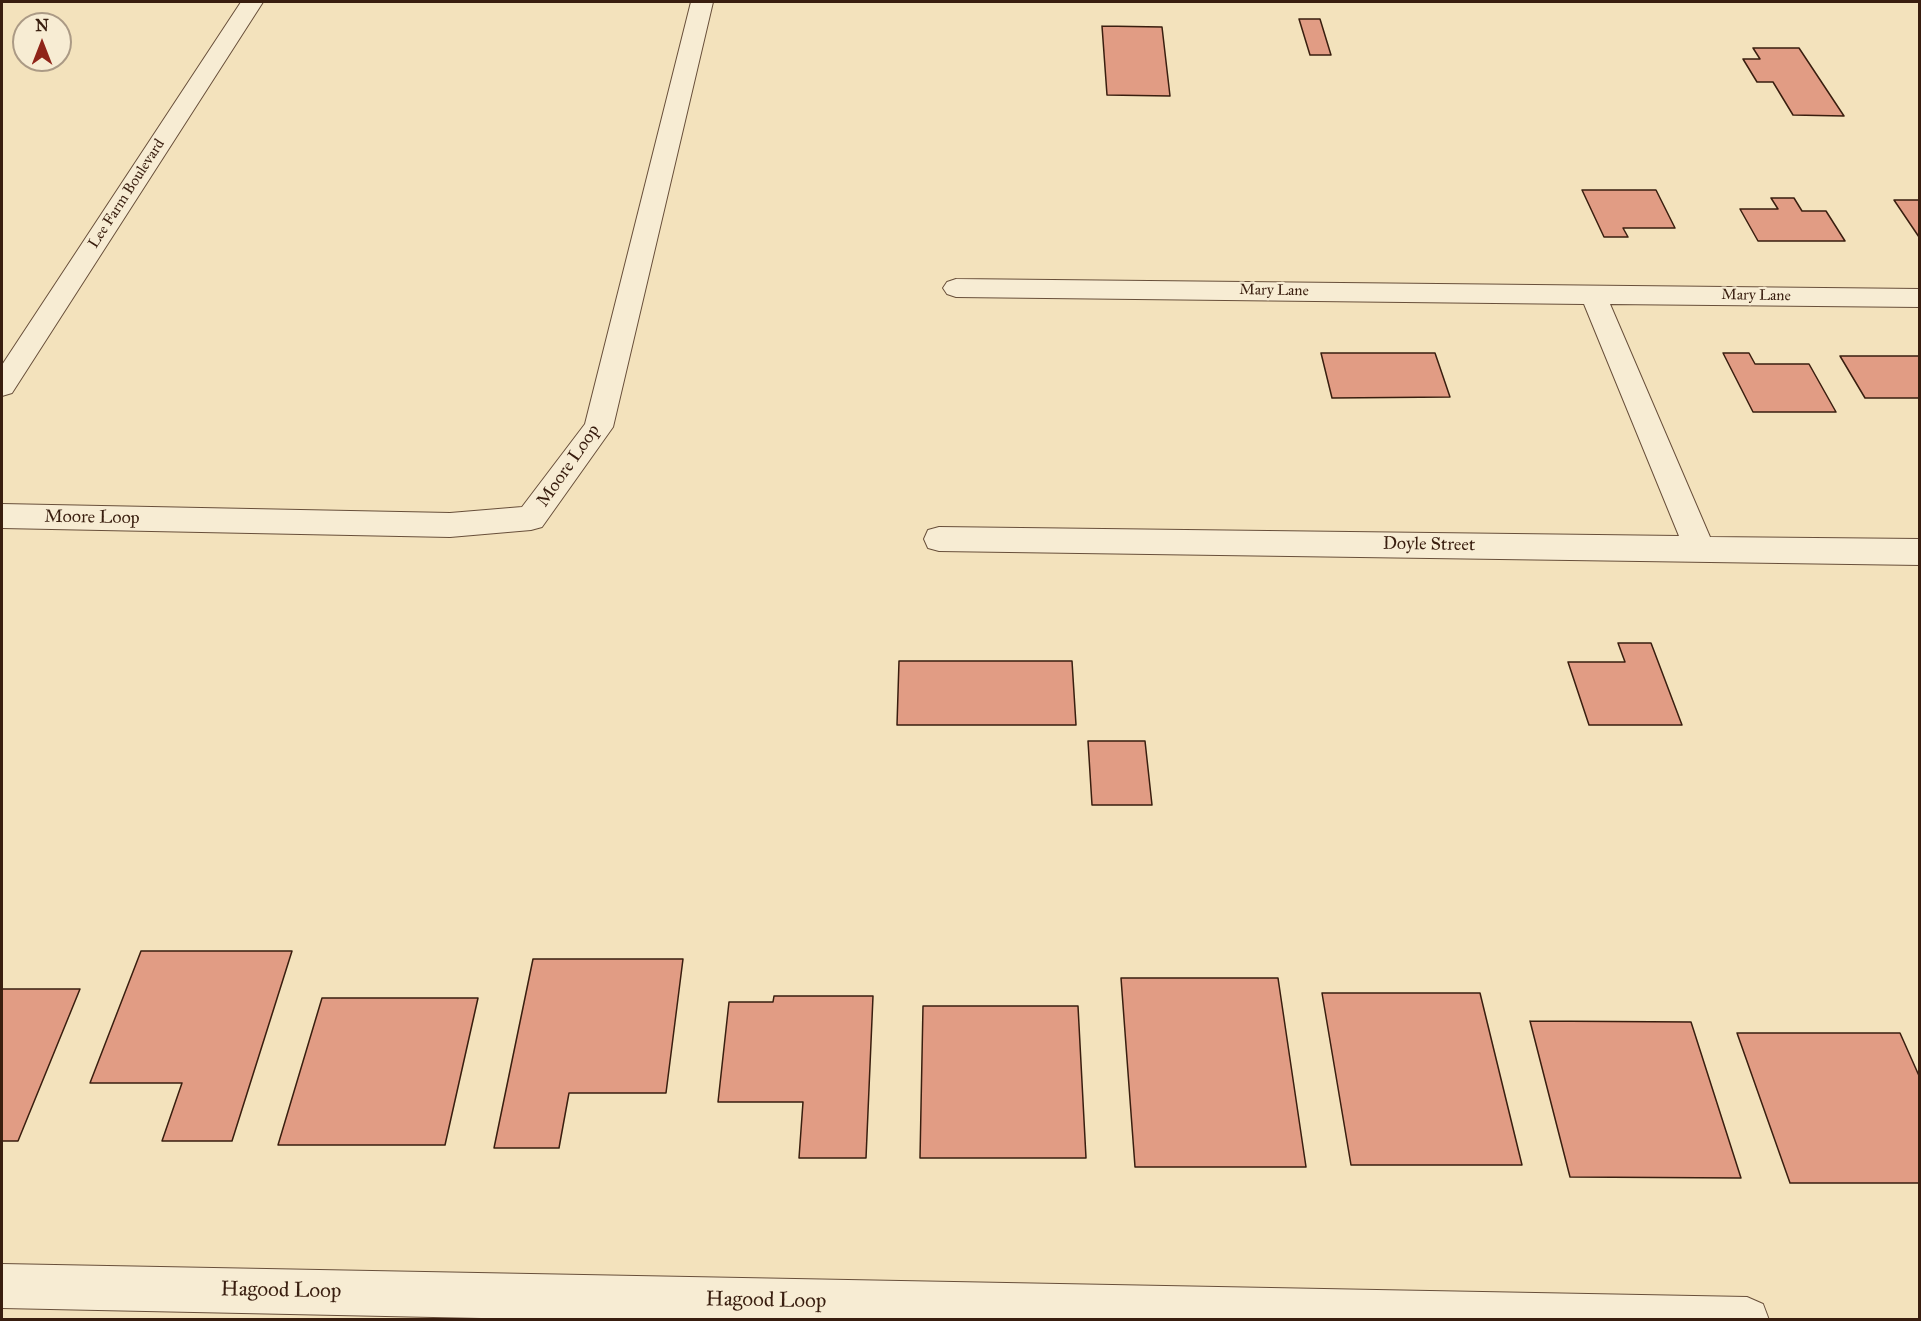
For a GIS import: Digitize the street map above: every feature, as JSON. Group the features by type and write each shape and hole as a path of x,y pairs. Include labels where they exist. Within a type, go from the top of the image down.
{"street":[{"name":"Lee Farm Boulevard","path":"2,386 252,2"},
{"name":"Moore Loop","path":"2,516 450,525 531,518 599,427 702,2"},
{"name":"Mary Lane","path":"956,288 1920,298"},
{"path":"1593,294 1700,549"},
{"name":"Doyle Street","path":"939,539 1920,552"},
{"name":"Hagood Loop","path":"2,1286 1747,1320"}],"building":[{"path":"1299,19 1320,19 1331,55 1310,55"},
{"path":"1102,26 1162,27 1170,96 1107,95"},
{"path":"1753,48 1799,48 1844,116 1793,115 1773,82 1757,82 1743,59 1760,59"},
{"path":"1582,190 1656,190 1675,228 1623,228 1628,237 1604,237"},
{"path":"1771,198 1794,198 1802,211 1826,211 1845,241 1758,241 1740,209 1778,209"},
{"path":"1894,200 1920,200 1920,237 1919,237"},
{"path":"1321,353 1435,353 1450,397 1332,398"},
{"path":"1723,353 1749,353 1755,364 1809,364 1836,412 1753,412"},
{"path":"1840,356 1920,356 1920,398 1865,398"},
{"path":"1618,643 1651,643 1682,725 1589,725 1568,662 1625,662"},
{"path":"899,661 1072,661 1076,725 897,725"},
{"path":"1088,741 1145,741 1152,805 1092,805"},
{"path":"141,951 292,951 232,1141 162,1141 182,1083 90,1083"},
{"path":"533,959 683,959 666,1093 569,1093 559,1148 494,1148"},
{"path":"1121,978 1278,978 1306,1167 1135,1167"},
{"path":"2,989 80,989 18,1141 2,1141"},
{"path":"1322,993 1480,993 1522,1165 1351,1165"},
{"path":"774,996 873,996 866,1158 799,1158 803,1102 718,1102 729,1002 773,1002"},
{"path":"322,998 478,998 445,1145 278,1145"},
{"path":"923,1006 1078,1006 1086,1158 920,1158"},
{"path":"1530,1021 1691,1022 1741,1178 1570,1177"},
{"path":"1737,1033 1900,1033 1920,1078 1920,1183 1790,1183"}]}
